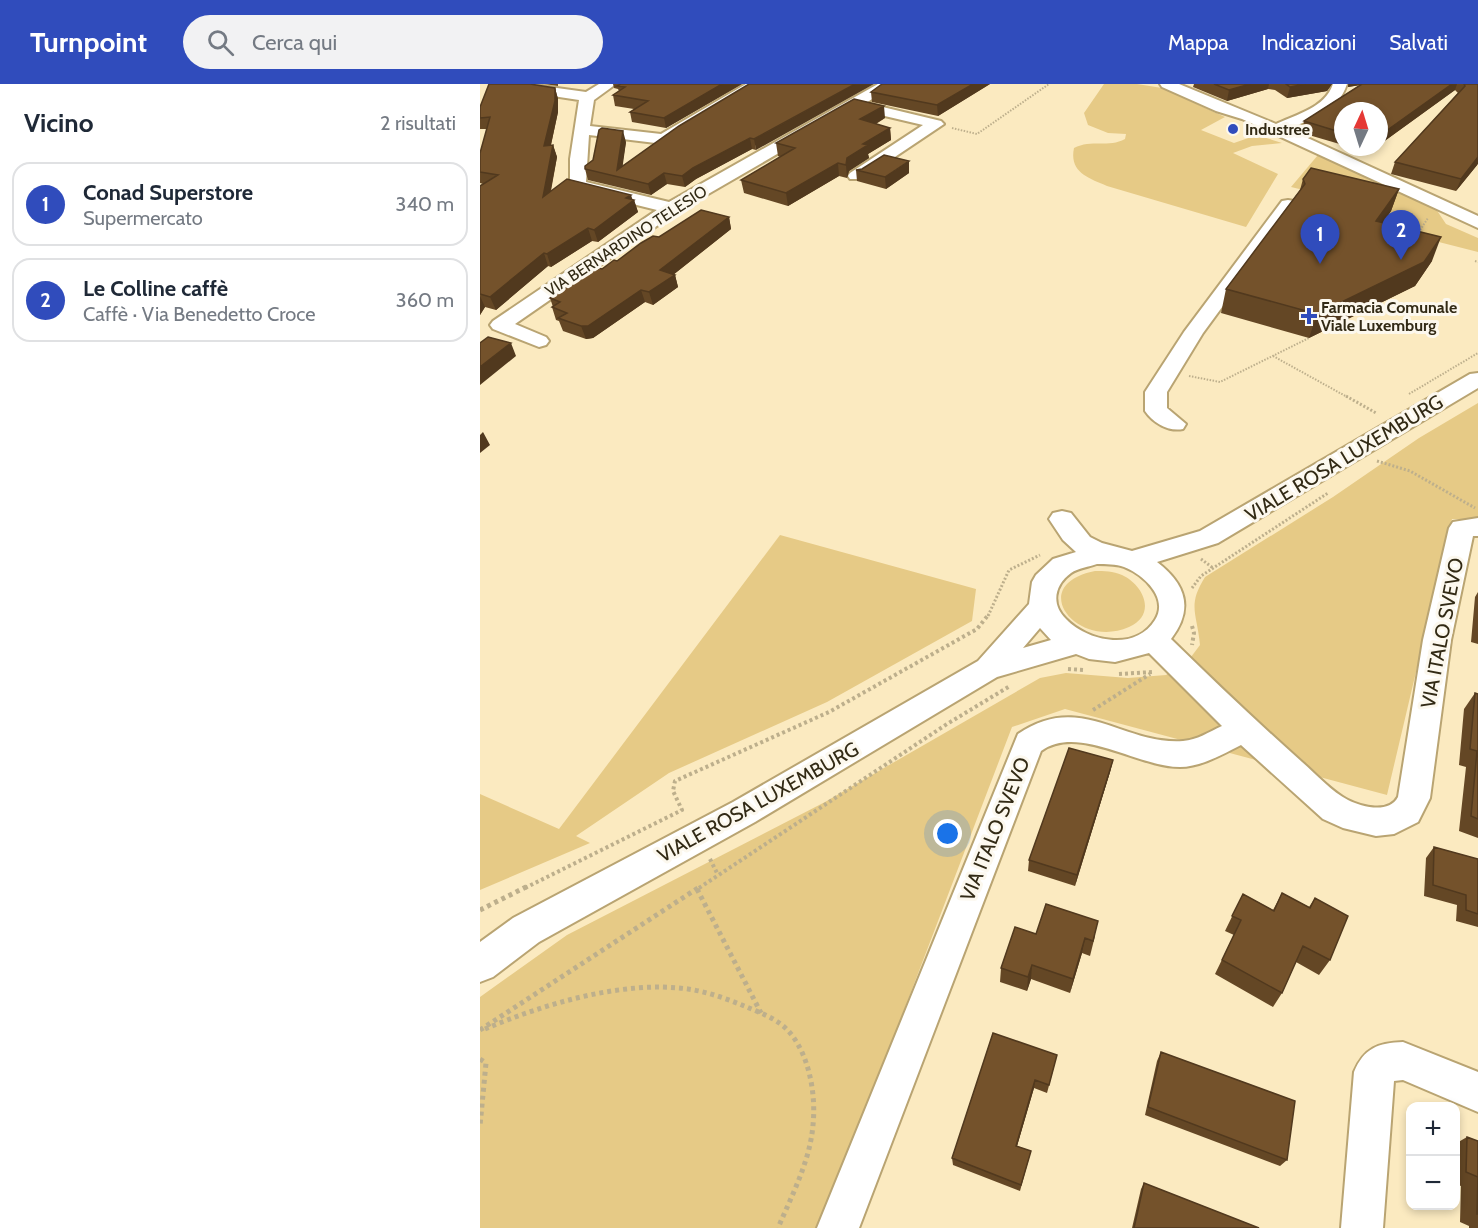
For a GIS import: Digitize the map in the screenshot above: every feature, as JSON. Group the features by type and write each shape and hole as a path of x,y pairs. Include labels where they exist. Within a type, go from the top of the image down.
{"street":[{"path":"499,84 588,97"},
{"path":"609,84 588,97 584,108 578,159 578,185 671,208"},
{"path":"583,130 664,139 756,84"},
{"name":"VIA BERNARDINO TELESIO","path":"539,340 500,325 671,208 888,84"},
{"path":"1167,84 1275,130 1478,224"},
{"path":"1275,130 1328,105 1336,96 1340,84"},
{"path":"854,104 936,124"},
{"path":"856,176 936,124"},
{"path":"1175,424 1156,411 1156,392 1194,332 1288,206"},
{"path":"1447,210 1456,225 1478,235"},
{"name":"VIALE ROSA LUXEMBURG","path":"1051,574 1063,564 1078,558 1096,555 1123,558 1209,537 1478,379"},
{"path":"1042,608 1043,586 1064,550 1062,519 1072,537 1083,546 1123,558 1158,575 1177,591 1172,598 1173,609 1170,621 1154,639 1244,729"},
{"name":"VIA ITALO SVEVO","path":"838,1228 1029,743 1038,734 1065,728 1165,754 1199,750 1244,729 1334,809 1354,818 1376,822 1394,820 1407,812 1414,798 1437,640 1462,528 1478,527"},
{"name":"VIALE ROSA LUXEMBURG","path":"1177,591 1209,537"},
{"name":"VIALE ROSA LUXEMBURG","path":"988,669 1042,608 1049,622 1061,634 1077,643 1106,650 1123,650 1154,639"},
{"name":"VIALE ROSA LUXEMBURG","path":"480,964 526,930 744,813 988,669 1077,643"},
{"name":"VIALE ROSA LUXEMBURG","path":"480,946 526,930"},
{"path":"1362,1228 1374,1072 1386,1062 1403,1061 1478,1092"}],"path":[{"path":"936,124 977,134 1049,84"},
{"path":"1417,236 1428,218"},
{"path":"1168,372 1220,382 1310,338"},
{"path":"1404,397 1478,353"},
{"path":"1273,356 1376,413"},
{"path":"1366,419 1386,408"},
{"path":"1367,467 1386,455"},
{"path":"1377,461 1410,471 1478,510"},
{"path":"1177,591 1329,492"},
{"path":"480,910 682,810 673,791 675,781 829,712 977,629 992,610 1009,570 1030,559 1064,550"},
{"path":"1191,624 1194,633 1192,648"},
{"path":"1065,728 1153,672 1163,668"},
{"path":"1059,670 1091,671"},
{"path":"1109,673 1153,672"},
{"path":"480,1031 947,724 1017,682"},
{"path":"697,889 761,1013"},
{"path":"480,1031 517,1014 563,1002 621,992 681,988 727,998 761,1013 790,1032 808,1072 814,1112 807,1160 778,1228"},
{"path":"480,1059 486,1063 480,1126"}],"shaded area":[{"path":"1104,84 1137,84 1162,88 1225,117 1201,130 1234,143 1257,135 1282,143 1252,146 1233,153 1278,174 1246,227 1107,186 1093,180 1077,168 1074,163 1074,148 1087,144 1119,142 1125,139 1126,134 1108,133 1088,125 1084,113"},
{"path":"1318,155 1436,209 1446,224 1478,238 1478,252 1380,227 1391,211 1291,187"},
{"path":"1478,403 1478,519 1452,519 1387,795 1065,709 1012,727 821,1228 480,1228 480,997 567,935 825,802 1040,678 1066,673 1128,678 1166,675 1188,661 1200,645 1195,603 1199,587 1205,577 1333,497 1419,438"},
{"path":"780,535 976,589 972,621 827,702 669,773 576,836 590,843 480,890 480,794 559,829"},
{"path":"1095,571 1119,574 1136,586 1144,600 1145,608 1138,622 1110,632 1092,630 1077,623 1066,613 1061,601 1063,589 1074,578"}],"building":[{"path":"489,84 530,84 555,88 555,101 544,146 553,145 543,197 567,179 631,195 626,198 634,200 594,230 588,228 547,254 544,253 490,297 480,294 480,186 498,175 480,172 480,153 490,117 480,118 480,107"},
{"path":"621,84 722,84 664,118 630,112 648,101 613,95 625,87 617,86"},
{"path":"749,84 855,84 754,139 750,138 693,168 682,176 664,173 648,184 585,169 585,166 593,160 599,130 602,128 623,131 617,170 679,126"},
{"path":"882,84 973,84 937,105 871,92"},
{"path":"1214,84 1250,84 1229,90"},
{"path":"1286,84 1305,84 1290,87"},
{"path":"1362,84 1452,84 1388,130 1388,102 1334,102 1334,130 1304,121"},
{"path":"1464,84 1478,84 1478,157 1461,179 1395,162 1465,86"},
{"path":"854,99 884,106 860,119 890,128 863,144 868,145 847,158 846,165 838,163 786,193 741,180 795,148 776,143"},
{"path":"884,155 909,161 885,177 856,170 862,169"},
{"path":"1311,168 1399,189 1376,221 1441,237 1424,262 1317,314 1226,289 1305,184 1303,179"},
{"path":"701,210 729,217 660,270 675,275 649,292 641,290 588,326 581,326 558,318 567,313 552,307 560,302 550,298 596,267 602,269 614,260 617,261 641,243 653,236 659,237"},
{"path":"488,337 511,343 480,367 480,343"},
{"path":"1475,693 1478,694 1478,819 1471,816 1477,751 1470,749"},
{"path":"1069,748 1113,760 1077,875 1029,860"},
{"path":"1434,847 1478,859 1478,914 1466,910 1466,895 1433,885"},
{"path":"1282,893 1310,908 1315,898 1348,916 1330,960 1303,946 1282,993 1222,960 1241,920 1232,916 1243,894 1274,911"},
{"path":"1046,904 1098,921 1093,941 1085,938 1073,979 1032,965 1028,977 1001,968 1015,927 1036,934"},
{"path":"993,1033 1057,1055 1049,1085 1035,1080 1016,1146 1031,1151 1021,1185 952,1158"},
{"path":"1161,1052 1295,1101 1287,1160 1148,1107"},
{"path":"1467,1137 1478,1141 1478,1177 1466,1172"},
{"path":"1144,1183 1259,1228 1134,1228"}],"place":[{"name":"Industree","path":"1233,129"},
{"name":"Le Colline caffè","path":"1401,260"},
{"name":"Conad Superstore","path":"1320,264"},
{"name":"Farmacia Comunale Viale Luxemburg","path":"1309,316"}]}
